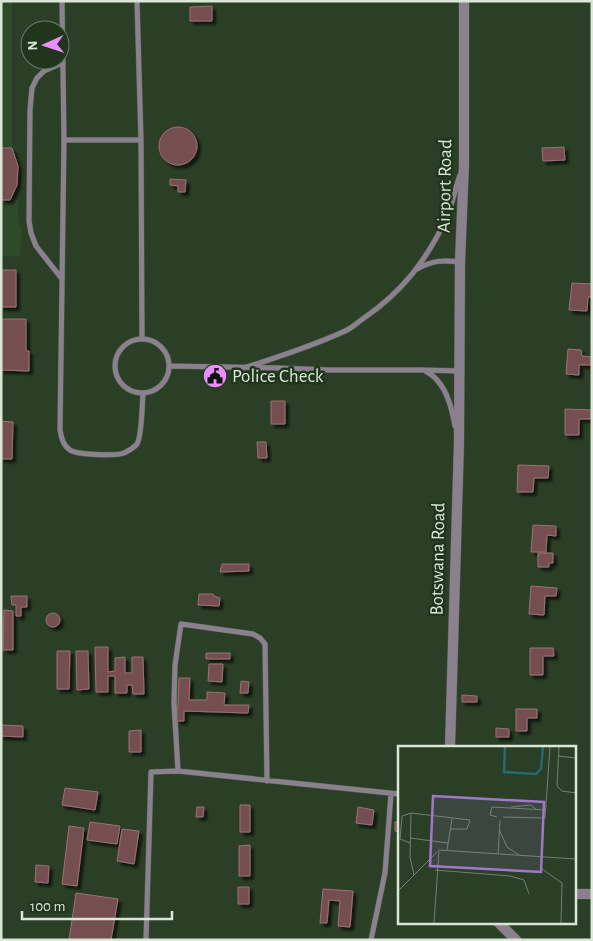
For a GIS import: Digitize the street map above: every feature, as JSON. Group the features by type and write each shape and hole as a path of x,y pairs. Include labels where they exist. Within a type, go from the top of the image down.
{"street":[{"name":"Airport Road","path":"460,371 460,262 464,164 464,1"},
{"name":"Botswana Road","path":"450,746 460,371"},
{"path":"576,894 592,894"},
{"path":"500,924 516,940"}],"lane":[{"path":"62,1 62,20"},
{"path":"137,1 141,140 142,339"},
{"path":"46,70 37,78 32,88 30,110 29,222 36,246 62,279"},
{"path":"62,70 64,140 60,430 64,444 74,452 90,454 123,454 131,449 140,438 143,394"},
{"path":"64,140 141,140"},
{"path":"244,368 296,351 346,330 392,297 415,271 434,241 446,217 464,164"},
{"path":"415,271 426,264 436,261 460,262"},
{"path":"142,339 158,344 164,350 169,366 162,385 150,393 143,394 125,388 118,381 114,362 124,345 132,340 142,339"},
{"path":"169,366 460,371"},
{"path":"424,370 436,379 448,398 459,442"},
{"path":"178,772 174,703 175,665 181,624 253,634 265,644 267,781"},
{"path":"146,940 151,772 178,772 398,794"},
{"path":"371,940 385,873 391,794"}],"shaded area":[{"path":"1,1 12,1 12,148 18,166 18,175 17,185 11,199 18,200 18,221 22,230 20,256 1,256"}],"building":[{"path":"212,6 212,21 190,21 190,7"},
{"path":"178,127 192,132 197,146 192,160 178,165 164,160 159,146 164,132"},
{"path":"564,147 565,160 543,161 542,148"},
{"path":"1,148 12,148 18,166 17,185 10,200 1,200"},
{"path":"170,179 186,180 185,192 178,192 178,186 170,185"},
{"path":"1,270 16,270 16,307 1,307"},
{"path":"572,283 592,284 592,297 588,297 587,311 569,310"},
{"path":"1,319 26,319 26,351 29,351 29,371 1,370"},
{"path":"568,349 581,350 582,356 592,357 592,365 579,365 579,375 566,374"},
{"path":"271,401 285,401 285,424 271,424"},
{"path":"565,409 592,410 592,419 579,419 579,435 565,435"},
{"path":"1,421 13,422 12,459 1,459"},
{"path":"257,442 266,442 267,458 258,458"},
{"path":"518,465 549,466 548,478 534,478 533,492 517,492"},
{"path":"533,525 556,526 556,536 547,535 546,552 531,552"},
{"path":"538,553 553,553 553,563 549,563 549,567 538,567"},
{"path":"222,564 249,564 249,571 220,572"},
{"path":"531,586 557,588 556,596 545,596 544,615 529,614"},
{"path":"199,594 213,594 220,598 219,606 198,605"},
{"path":"11,596 27,596 27,607 21,607 21,616 16,616 16,605 12,605"},
{"path":"4,610 13,611 13,650 3,650"},
{"path":"53,613 58,615 60,620 58,625 53,627 48,625 46,620 48,615"},
{"path":"95,647 108,647 108,672 115,671 115,658 125,657 125,673 132,673 132,657 143,657 144,694 133,694 132,685 127,685 127,693 115,693 115,676 108,676 108,692 96,692"},
{"path":"530,648 553,648 554,656 543,656 543,675 530,675"},
{"path":"57,651 70,651 69,689 57,689"},
{"path":"76,651 88,651 89,689 77,690"},
{"path":"206,653 230,653 230,659 206,659"},
{"path":"209,664 223,664 222,682 208,681"},
{"path":"179,678 190,678 189,700 207,700 207,692 225,693 224,705 249,705 248,713 184,711 184,721 177,721"},
{"path":"241,681 249,682 248,693 240,693"},
{"path":"462,695 477,696 477,702 462,702"},
{"path":"516,709 537,709 537,718 527,718 527,731 516,731"},
{"path":"1,725 23,726 23,737 1,736"},
{"path":"496,728 509,729 509,737 496,737"},
{"path":"141,730 141,752 129,752 129,731"},
{"path":"65,788 98,792 95,810 62,805"},
{"path":"240,805 250,805 250,832 240,832"},
{"path":"197,807 204,807 203,817 196,817"},
{"path":"358,807 374,810 372,825 356,823"},
{"path":"90,822 120,826 117,844 87,840"},
{"path":"395,822 398,822 398,832 395,831"},
{"path":"69,826 84,828 77,886 62,884"},
{"path":"122,829 139,831 134,864 117,861"},
{"path":"250,845 250,876 239,876 239,846"},
{"path":"36,865 49,866 48,883 35,882"},
{"path":"238,887 249,887 249,904 238,904"},
{"path":"323,889 353,891 350,927 338,926 340,901 329,900 327,923 320,923"},
{"path":"76,893 118,899 111,940 69,940"}],"place":[{"name":"Police Check","path":"215,376"}]}
